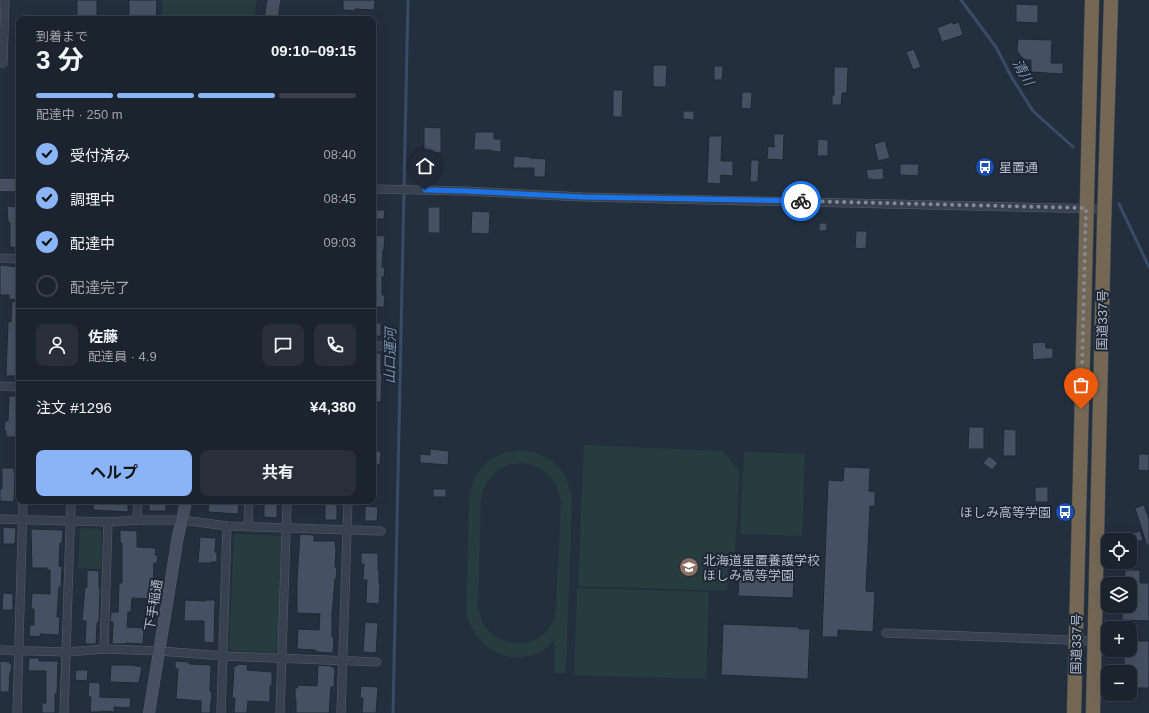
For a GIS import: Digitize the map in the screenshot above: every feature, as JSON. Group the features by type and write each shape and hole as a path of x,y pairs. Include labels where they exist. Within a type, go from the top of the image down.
{"highway":[{"name":"国道337号","path":"1074,713 1092,0"},
{"name":"国道337号","path":"1093,713 1111,0"}],"street":[{"path":"0,63 3,63 5,0"},
{"path":"271,16 274,0"},
{"path":"0,185 16,185"},
{"path":"376,189 465,191 583,197 1105,209"},
{"path":"0,258 16,259"},
{"path":"0,386 16,387"},
{"path":"17,713 23,504"},
{"path":"64,713 71,504"},
{"path":"137,520 138,504"},
{"name":"下手稲通","path":"149,713 178,536 185,504"},
{"path":"248,504 248,526"},
{"path":"280,713 287,504"},
{"path":"341,713 348,504"},
{"path":"0,519 108,522 137,520 182,520 227,526 381,531"},
{"path":"104,649 108,522"},
{"path":"221,713 227,526"},
{"path":"886,633 1094,642"},
{"path":"0,650 67,652 104,649 160,651 224,656 376,662"}],"green space":[{"path":"162,0 257,0 254,16 162,16"},
{"path":"584,445 723,451 739,471 735,552 729,552 727,591 578,586"},
{"path":"520,450 531,451 549,459 556,464 562,472 570,489 572,500 566,673 554,673 555,640 541,652 526,657 503,655 493,650 476,635 466,613 469,501 471,490 474,481 484,465 491,459 509,452","holes":["522,463 538,467 554,481 561,503 556,610 551,625 541,636 529,642 516,643 503,640 491,633 482,622 478,606 481,500 486,485 494,473 506,466 514,464"]},
{"path":"744,452 805,454 802,536 740,534"},
{"path":"80,528 99,529 102,532 101,569 78,568"},
{"path":"234,535 281,536 278,647 274,653 230,650 229,644"},
{"path":"577,588 709,592 706,679 574,675"}],"building":[{"path":"77,0 97,0 97,16 77,16"},
{"path":"129,0 157,0 156,16 129,16"},
{"path":"343,0 375,0 374,10 343,10"},
{"path":"1016,4 1038,5 1038,23 1016,22"},
{"path":"952,22 953,24 959,22 963,35 942,42 937,28"},
{"path":"1018,39 1052,40 1051,63 1063,63 1063,74 1031,72 1031,60 1024,60 1017,51"},
{"path":"914,49 921,67 913,70 906,52"},
{"path":"653,65 667,65 666,87 653,87"},
{"path":"714,66 723,66 722,80 714,80"},
{"path":"834,67 848,67 847,93 842,93 841,105 832,105 832,95 834,95"},
{"path":"613,90 623,90 622,117 613,117"},
{"path":"742,92 752,92 751,109 741,108"},
{"path":"683,111 694,111 694,120 683,119"},
{"path":"424,127 441,128 441,153 424,152"},
{"path":"475,132 494,132 494,139 501,139 501,152 491,150 474,150"},
{"path":"774,134 784,134 783,160 767,159 768,146 774,147"},
{"path":"709,136 722,136 721,161 733,161 733,176 721,175 720,184 707,183"},
{"path":"818,139 828,140 828,156 817,156"},
{"path":"885,141 890,158 878,161 874,144"},
{"path":"514,156 546,159 545,177 534,177 534,168 513,168"},
{"path":"751,160 759,160 758,182 750,182"},
{"path":"900,164 919,164 918,176 900,175"},
{"path":"883,168 884,179 868,179 866,170"},
{"path":"7,206 16,207 16,248 10,247 10,223 8,222"},
{"path":"428,207 440,207 440,233 428,233"},
{"path":"376,210 385,210 384,219 376,219"},
{"path":"472,211 490,212 489,234 471,233"},
{"path":"819,223 827,223 827,231 819,231"},
{"path":"856,231 867,231 866,249 855,248"},
{"path":"376,235 385,236 382,267 385,267 384,277 382,277 382,295 385,295 384,307 376,307"},
{"path":"0,265 16,267 16,300 9,299 9,295 0,295"},
{"path":"12,301 16,302 16,376 6,376 8,322 11,322"},
{"path":"376,323 381,323 381,336 376,336"},
{"path":"1045,342 1046,348 1053,348 1053,358 1033,360 1032,343"},
{"path":"376,353 381,353 381,402 376,402"},
{"path":"9,396 16,396 16,437 6,437 6,431 4,431 5,421 8,421"},
{"path":"969,427 984,427 984,449 968,449"},
{"path":"1004,429 1016,430 1016,456 1003,456"},
{"path":"430,449 449,451 448,465 420,463 420,454 430,455"},
{"path":"376,451 381,451 380,465 376,464"},
{"path":"1139,454 1149,454 1149,471 1138,470"},
{"path":"989,456 998,463 992,470 983,463"},
{"path":"844,467 870,468 869,491 875,492 875,506 870,506 866,591 875,592 873,632 838,630 838,637 822,637 828,480 843,481"},
{"path":"2,468 14,468 14,502 0,501 0,489 2,489"},
{"path":"1035,487 1048,487 1048,502 1035,502"},
{"path":"433,489 446,489 446,497 433,497"},
{"path":"93,504 128,504 128,512 93,510"},
{"path":"149,504 166,504 166,511 149,511"},
{"path":"209,504 239,504 238,514 208,512"},
{"path":"264,504 277,504 277,518 264,517"},
{"path":"325,504 336,504 337,520 325,520"},
{"path":"1144,505 1149,519 1149,545 1147,546 1135,508"},
{"path":"365,506 378,507 377,521 365,521"},
{"path":"3,527 16,528 15,544 3,544"},
{"path":"31,529 63,530 62,544 60,543 59,566 62,567 57,617 60,617 59,635 40,634 40,637 29,636 30,625 34,625 34,609 31,609 32,593 50,594 50,570 47,570 47,568 32,568"},
{"path":"120,530 137,531 137,547 156,548 155,555 158,555 157,563 154,563 153,599 132,598 131,612 128,612 127,627 144,628 143,644 112,644 113,622 110,622 111,612 118,612 119,583 122,583 122,543 120,543"},
{"path":"1140,531 1143,540 1137,542 1137,533 1133,533"},
{"path":"300,534 314,535 314,541 335,541 335,567 337,567 332,615 332,637 334,638 333,653 297,649 298,629 319,630 320,614 297,613 297,580"},
{"path":"200,537 216,538 215,552 217,553 217,562 198,563"},
{"path":"361,553 378,553 380,583 379,604 366,603 367,580 363,580 364,564 361,564"},
{"path":"740,558 795,560 793,598 738,596"},
{"path":"87,570 99,571 99,622 97,623 96,644 85,644 86,621 82,621 85,587 87,587"},
{"path":"1125,570 1140,570 1140,583 1149,583 1149,621 1122,620 1123,613 1137,613 1137,577 1124,577"},
{"path":"3,593 13,594 13,610 2,610"},
{"path":"185,600 215,600 214,643 204,642 204,621 184,621"},
{"path":"365,622 378,623 376,653 363,652"},
{"path":"723,624 799,627 799,629 810,629 808,679 721,675"},
{"path":"1137,641 1149,641 1149,688 1138,688 1137,691 1137,665 1124,665 1124,657 1137,657"},
{"path":"29,658 39,658 39,661 58,661 57,694 55,694 54,713 42,713 42,703 46,703 46,671 28,671"},
{"path":"0,661 10,662 10,664 12,664 9,692 0,692"},
{"path":"175,661 189,662 189,664 211,665 210,691 212,692 210,713 201,713 201,701 176,699 178,669 175,669"},
{"path":"237,664 248,665 247,670 272,672 270,702 248,701 247,713 234,713 235,698 232,698 234,666 237,666"},
{"path":"111,665 131,665 142,667 139,683 110,682"},
{"path":"318,665 331,666 335,669 334,687 331,687 329,713 296,713 295,688 297,688 298,685 317,686"},
{"path":"76,670 88,670 87,681 75,680"},
{"path":"89,682 100,683 100,697 131,698 130,708 114,707 114,712 90,712 91,697 88,697"},
{"path":"361,686 378,687 376,713 362,713 363,698 360,698"}],"waterway":[{"name":"山口運河","path":"393,713 408,0"},
{"name":"清川","path":"961,0 996,47 1012,78 1033,111 1073,147"},
{"name":"清川","path":"1119,204 1149,267"}],"way so far":[{"path":"801,201 1086,208 1081,409"}],"place":[{"name":"星置通","path":"985,167"},
{"name":"ほしみ高等学園","path":"1065,512"},
{"name":"北海道星置養護学校 ほしみ高等学園","path":"689,567"}],"route":[{"path":"425,190 583,197 801,201"}]}
